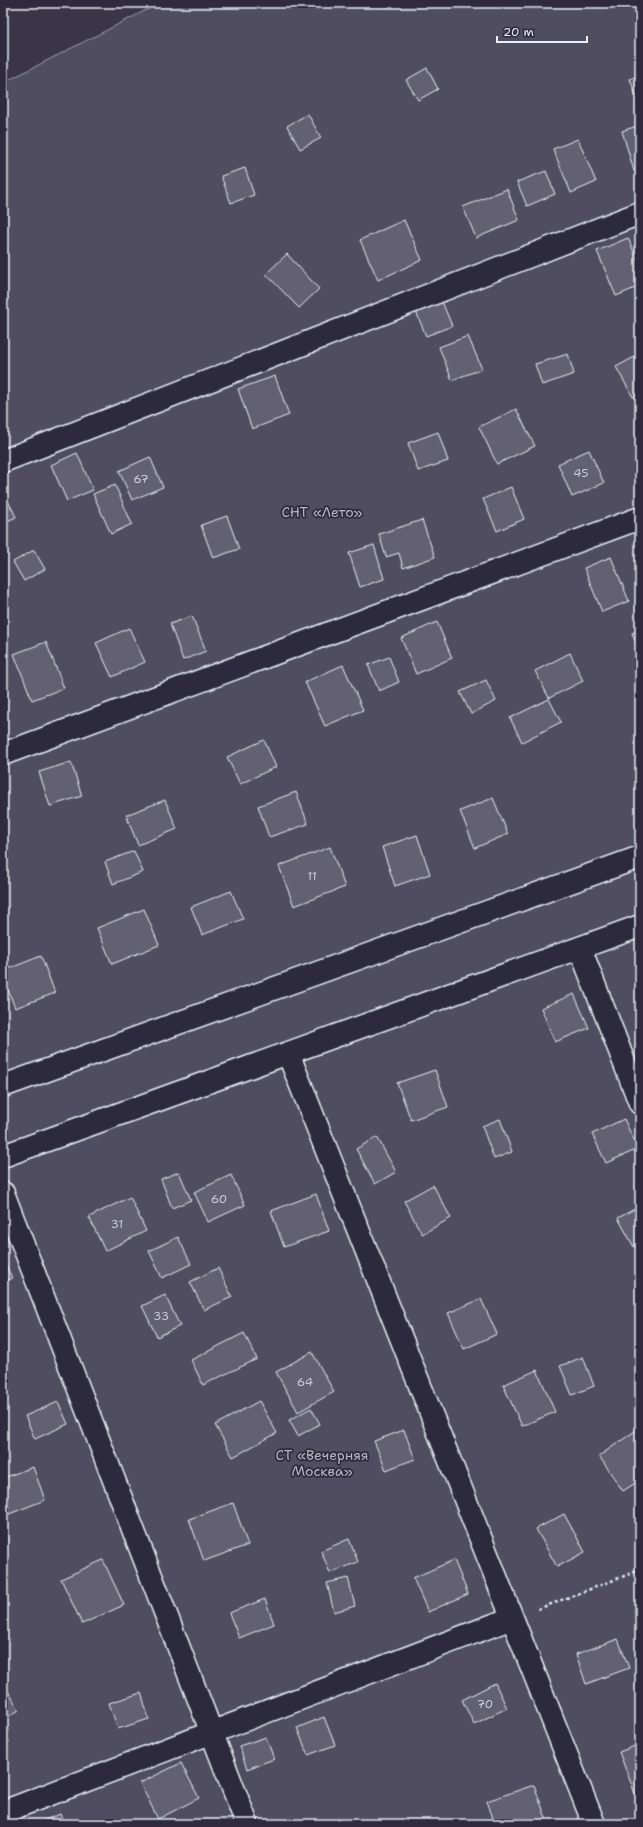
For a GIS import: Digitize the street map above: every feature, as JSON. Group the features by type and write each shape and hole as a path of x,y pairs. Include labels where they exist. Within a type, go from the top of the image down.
{"street":[{"path":"3,462 640,213"},
{"path":"3,754 640,518"},
{"path":"3,1086 640,857"},
{"path":"3,1156 640,926"},
{"path":"580,948 640,1103"},
{"path":"288,1053 594,1824"},
{"path":"3,1193 247,1824"},
{"path":"3,1812 512,1618"}],"path":[{"path":"512,1618 640,1570"}],"green space":[{"path":"160,3 640,3 640,1824 3,1824 3,83"}],"building":[{"path":"427,68 438,89 418,100 406,80"},
{"path":"640,75 640,106 630,79"},
{"path":"308,114 321,138 300,149 287,126"},
{"path":"640,125 640,169 634,171 622,131"},
{"path":"578,139 596,182 571,193 553,149"},
{"path":"245,168 254,195 231,203 221,176"},
{"path":"546,171 555,194 527,206 517,182"},
{"path":"507,189 519,220 476,238 463,207"},
{"path":"404,220 422,260 378,280 360,240"},
{"path":"628,238 640,266 640,286 616,296 597,251"},
{"path":"287,254 319,289 299,308 266,274"},
{"path":"441,299 452,326 426,336 415,309"},
{"path":"468,336 482,369 452,380 439,347"},
{"path":"568,354 574,374 542,385 535,364"},
{"path":"640,354 640,394 633,397 616,367"},
{"path":"275,376 289,415 252,429 238,389"},
{"path":"516,409 535,446 497,464 479,427"},
{"path":"438,432 448,461 418,471 408,443"},
{"path":"589,450 604,483 572,497 558,464"},
{"path":"77,453 93,490 67,501 51,465"},
{"path":"150,457 163,487 132,500 119,471"},
{"path":"115,485 132,524 111,534 93,494"},
{"path":"511,487 524,519 497,531 483,499"},
{"path":"3,491 16,517 3,523"},
{"path":"227,516 239,549 213,558 201,525"},
{"path":"422,520 435,557 403,568 399,553 386,557 379,534"},
{"path":"374,545 384,579 360,587 349,553"},
{"path":"34,550 45,569 24,581 13,562"},
{"path":"611,557 629,601 602,612 584,568"},
{"path":"192,616 206,651 183,660 170,624"},
{"path":"437,622 452,658 416,674 401,638"},
{"path":"129,628 145,662 112,677 96,643"},
{"path":"640,630 640,653 632,633"},
{"path":"46,642 64,688 32,700 14,654"},
{"path":"570,653 583,681 549,698 535,671"},
{"path":"389,657 399,682 379,691 368,665"},
{"path":"343,665 363,710 325,726 305,682"},
{"path":"486,680 496,701 471,714 460,692"},
{"path":"549,699 561,722 522,742 510,718"},
{"path":"264,740 276,767 240,784 227,757"},
{"path":"71,762 82,796 50,806 39,772"},
{"path":"296,792 308,824 269,837 258,806"},
{"path":"493,798 508,834 475,848 460,811"},
{"path":"165,800 177,829 138,845 126,815"},
{"path":"417,835 430,874 395,886 382,847"},
{"path":"330,847 345,887 294,906 279,866"},
{"path":"134,851 143,872 113,884 105,862"},
{"path":"231,891 243,919 202,935 191,907"},
{"path":"144,909 159,945 112,964 97,928"},
{"path":"41,956 55,993 15,1008 3,977 3,971"},
{"path":"574,994 589,1028 555,1042 541,1008"},
{"path":"435,1070 448,1107 411,1120 397,1083"},
{"path":"500,1119 512,1152 494,1159 482,1126"},
{"path":"624,1119 638,1149 606,1163 592,1134"},
{"path":"377,1137 396,1172 375,1184 356,1149"},
{"path":"179,1172 191,1200 172,1208 161,1179"},
{"path":"231,1175 245,1205 208,1222 194,1192"},
{"path":"433,1185 451,1218 422,1234 404,1201"},
{"path":"316,1194 329,1231 284,1247 271,1211"},
{"path":"130,1197 146,1231 105,1251 89,1217"},
{"path":"640,1206 640,1244 634,1247 618,1218"},
{"path":"178,1237 191,1264 162,1278 149,1251"},
{"path":"3,1259 12,1278 3,1282"},
{"path":"218,1268 232,1297 204,1310 190,1282"},
{"path":"165,1295 180,1326 157,1337 142,1306"},
{"path":"481,1299 497,1334 464,1349 448,1313"},
{"path":"244,1333 257,1359 203,1385 191,1360"},
{"path":"312,1352 334,1392 298,1412 276,1372"},
{"path":"583,1357 594,1386 572,1395 560,1366"},
{"path":"537,1370 555,1412 522,1426 503,1385"},
{"path":"259,1401 277,1433 233,1457 215,1425"},
{"path":"58,1402 68,1424 35,1439 25,1416"},
{"path":"311,1408 320,1424 298,1436 289,1420"},
{"path":"638,1429 640,1432 640,1480 623,1491 599,1456"},
{"path":"404,1430 415,1459 386,1470 374,1441"},
{"path":"33,1467 45,1500 4,1516 3,1478"},
{"path":"233,1503 248,1545 204,1561 189,1519"},
{"path":"564,1514 585,1552 557,1567 536,1529"},
{"path":"3,1530 7,1540 3,1541"},
{"path":"349,1539 358,1562 330,1573 321,1551"},
{"path":"103,1560 124,1605 82,1624 61,1579"},
{"path":"454,1560 468,1594 428,1612 413,1578"},
{"path":"348,1578 355,1606 334,1612 327,1583"},
{"path":"265,1599 274,1624 239,1638 229,1613"},
{"path":"618,1639 629,1668 586,1684 576,1654"},
{"path":"495,1683 507,1708 474,1724 462,1700"},
{"path":"5,1686 19,1710 3,1720 3,1687"},
{"path":"141,1693 149,1719 118,1729 109,1703"},
{"path":"324,1717 335,1745 308,1755 297,1728"},
{"path":"266,1737 274,1759 247,1769 239,1746"},
{"path":"640,1744 640,1794 636,1796 619,1752"},
{"path":"181,1763 199,1798 158,1819 140,1783"},
{"path":"534,1785 546,1818 529,1824 495,1824 487,1801"},
{"path":"60,1814 64,1824 35,1824"}],"park label":[{"name":"СНТ «Лето»","path":"322,512"},
{"name":"СТ «Вечерняя Москва»","path":"322,1464"}]}
